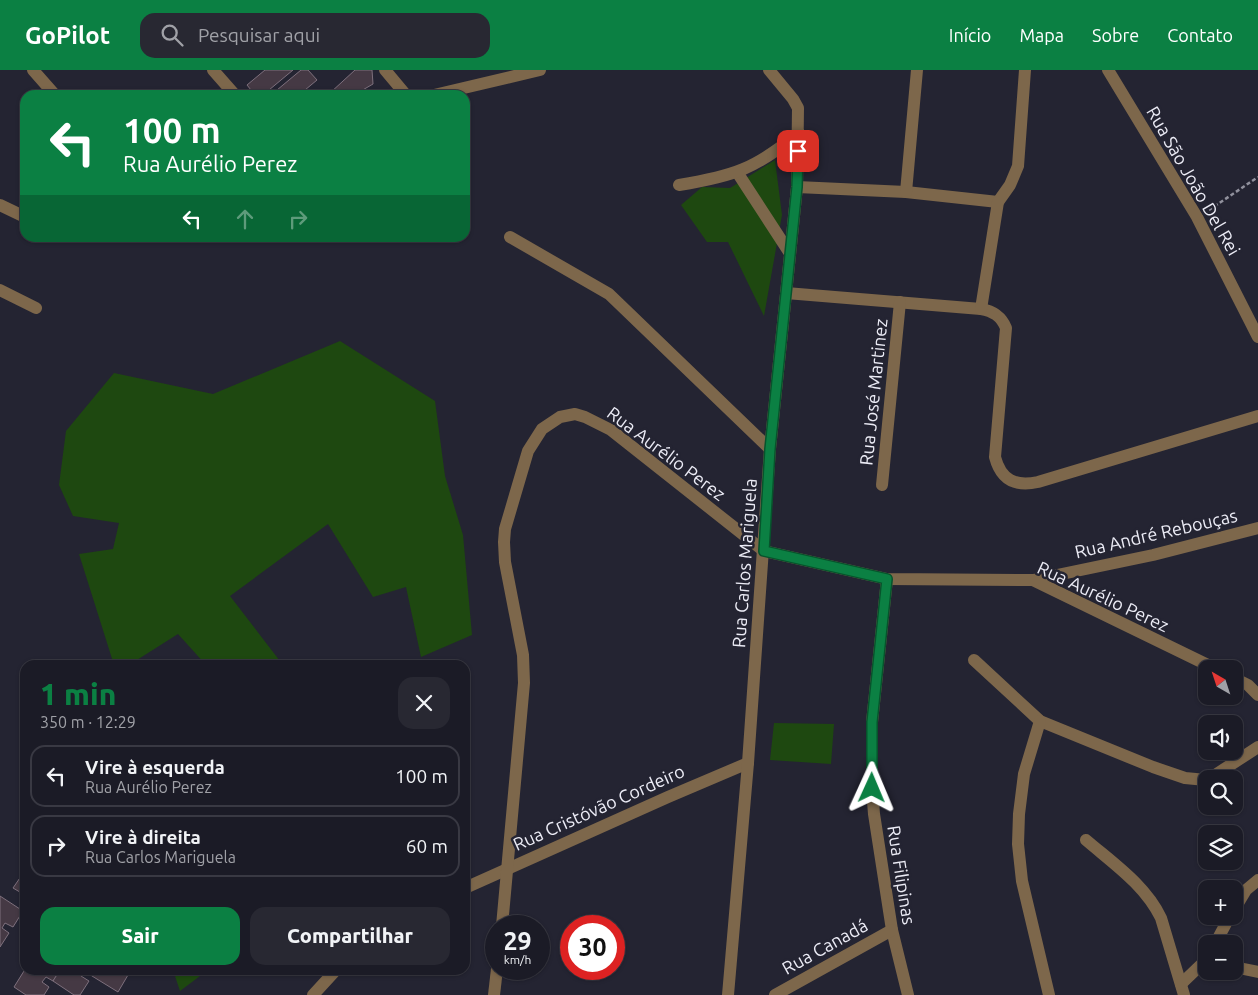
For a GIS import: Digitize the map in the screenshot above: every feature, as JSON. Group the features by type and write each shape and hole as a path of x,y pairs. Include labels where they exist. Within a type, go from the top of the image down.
{"street":[{"path":"34,70 51,90"},
{"path":"213,70 231,90"},
{"path":"385,70 402,90"},
{"path":"455,90 540,70"},
{"name":"Rua Carlos Mariguela","path":"728,995 748,763 770,449 797,187 799,114 796,104 768,70"},
{"path":"906,192 917,70"},
{"path":"981,308 998,202 1010,185 1018,166 1025,70"},
{"name":"Rua São João Del Rei","path":"1108,70 1197,217 1258,337"},
{"path":"678,185 737,172 768,157 799,133"},
{"path":"737,172 789,252"},
{"path":"797,187 906,192 998,202"},
{"path":"0,205 20,215"},
{"path":"510,237 609,294 770,449"},
{"path":"0,290 36,308"},
{"path":"786,293 981,308 992,311 1006,328 995,457 998,468 1004,475 1019,484 1047,479 1258,416"},
{"name":"Rua José Martinez","path":"882,485 900,302"},
{"name":"Rua Aurélio Perez","path":"503,915 524,683 520,633 505,562 505,528 524,467 536,437 542,429 560,417 575,414 595,421 611,430 764,551 887,579 1033,580 1198,660"},
{"name":"Rua André Rebouças","path":"1033,580 1153,554 1258,528"},
{"name":"Rua Filipinas","path":"887,579 872,722 872,788 892,930 908,995"},
{"path":"974,660 1040,721 1153,767 1185,778 1198,779"},
{"path":"1253,685 1258,695"},
{"path":"1040,721 1024,774 1019,814 1018,844 1022,881 1049,995"},
{"path":"1221,770 1258,747"},
{"name":"Rua Cristóvão Cordeiro","path":"470,886 748,763"},
{"path":"1086,840 1138,884 1155,907 1161,918 1182,990"},
{"path":"1243,895 1258,880"},
{"name":"Rua Canadá","path":"775,995 892,930"},
{"path":"1243,969 1258,972"},
{"path":"1182,990 1198,971"},
{"path":"313,995 331,975"},
{"path":"494,995 496,980"}],"path":[{"path":"1197,217 1258,177"}],"green space":[{"path":"775,160 782,215 764,316 728,242 707,242 681,205 702,187 730,188"},
{"path":"340,341 435,401 445,476 463,535 472,635 421,657 406,587 373,597 328,524 230,596 279,660 201,660 178,634 137,660 112,660 79,554 113,549 119,523 73,516 59,485 66,431 114,373 213,394"},
{"path":"774,723 834,724 831,764 770,760"},
{"path":"175,975 201,975 180,991"}],"building":[{"path":"265,70 293,70 269,90 251,90 247,85"},
{"path":"301,70 308,70 317,80 305,90 277,90"},
{"path":"355,70 372,70 373,84 363,90 333,90"},
{"path":"20,878 20,892 13,888"},
{"path":"0,896 20,909 20,916 13,927 5,923 2,928 9,933 0,947"},
{"path":"22,975 57,975 53,981 46,977 42,982 49,987 44,995 26,995 14,987"},
{"path":"57,975 82,975 89,981 80,995 74,995 53,981"},
{"path":"93,975 128,975 118,992"}],"route":[{"path":"798,151 797,187 770,449 764,551 887,579 872,722 872,788"}]}
